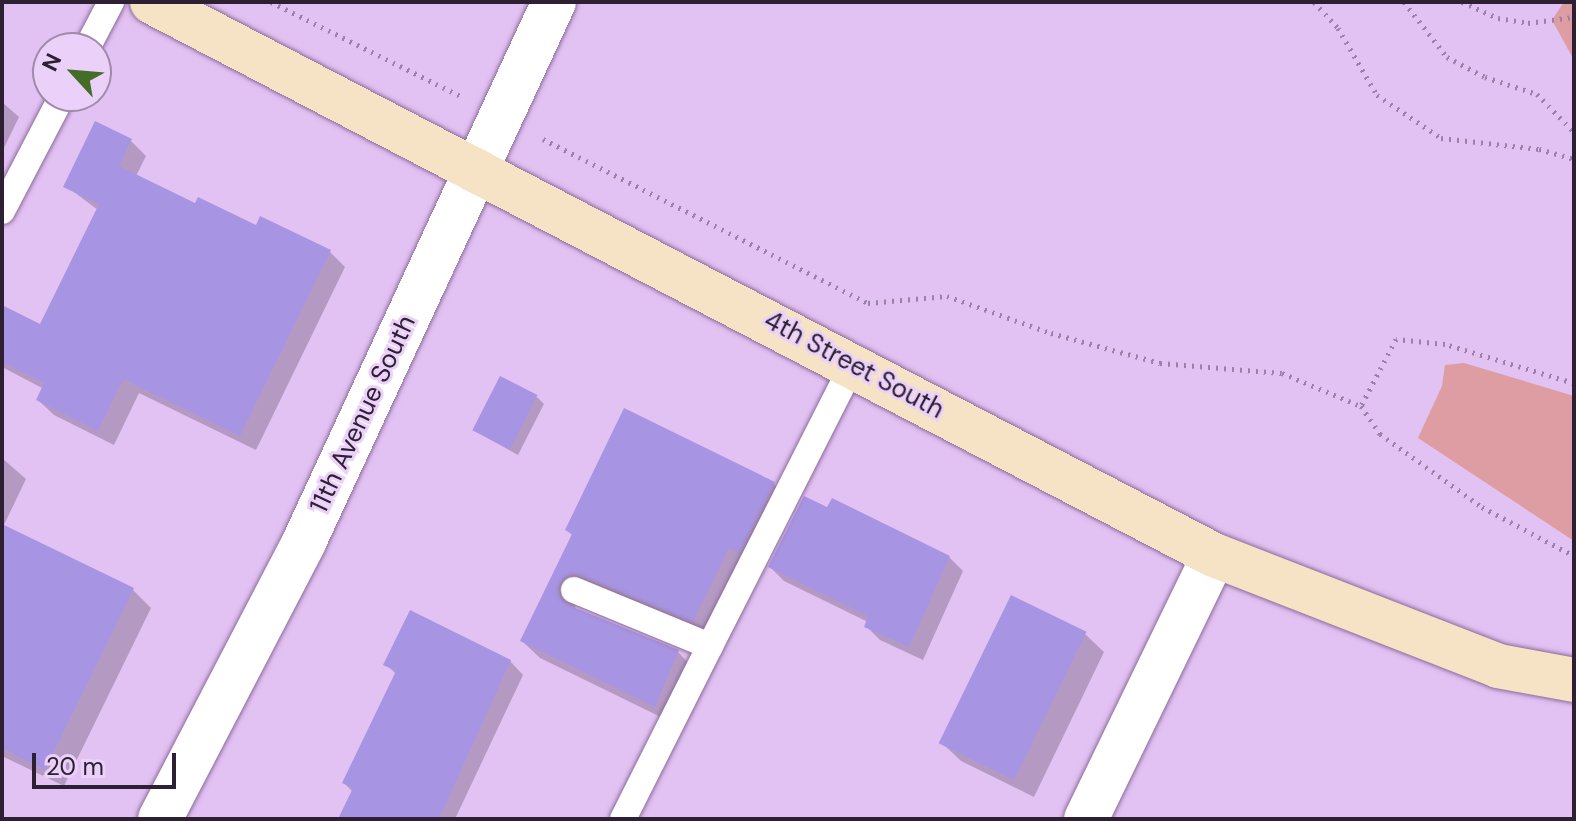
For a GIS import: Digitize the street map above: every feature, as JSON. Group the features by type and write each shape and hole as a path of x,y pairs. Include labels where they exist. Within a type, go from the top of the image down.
{"street":[{"name":"4th Street South","path":"152,2 853,364 1214,555 1498,666 1574,680"},
{"name":"11th Avenue South","path":"160,819 304,542 554,2"},
{"path":"1086,819 1214,555"}],"lane":[{"path":"95,32 111,2"},
{"path":"2,211 54,112"},
{"path":"623,819 853,364"},
{"path":"574,590 710,646"}],"path":[{"path":"271,2 474,103"},
{"path":"1314,2 1338,28 1377,95 1441,138 1539,149 1574,159"},
{"path":"1404,2 1447,57 1485,77 1537,94 1574,132"},
{"path":"1462,2 1498,18 1528,23 1574,17"},
{"path":"536,136 868,303 947,296 1051,333 1160,363 1282,373 1361,406 1380,434 1482,507 1574,556"},
{"path":"1361,406 1396,339 1445,344 1574,383"}],"shaded area":[{"path":"1564,2 1574,2 1574,60 1552,20"},
{"path":"1464,363 1574,396 1574,541 1418,438 1442,386 1445,365"}],"building":[{"path":"95,121 132,139 119,166 195,203 198,197 256,225 260,216 331,250 240,436 123,379 98,431 36,400 44,383 2,362 2,305 40,324 99,204 63,187"},
{"path":"500,376 537,395 510,449 472,430"},
{"path":"624,408 775,482 739,553 729,548 693,622 580,575 571,574 560,583 558,593 568,605 679,650 655,707 520,641 572,534 565,530"},
{"path":"804,496 827,507 832,498 950,556 909,647 864,627 868,616 768,567"},
{"path":"2,524 134,588 45,770 2,748"},
{"path":"1011,595 1086,632 1014,780 939,743"},
{"path":"410,610 511,660 439,819 338,819 353,788 342,783 396,671 383,665"}]}
